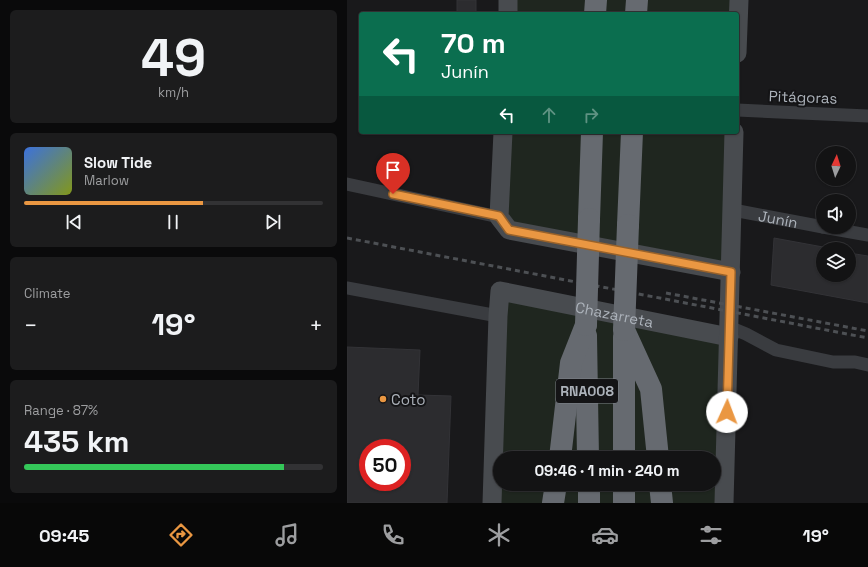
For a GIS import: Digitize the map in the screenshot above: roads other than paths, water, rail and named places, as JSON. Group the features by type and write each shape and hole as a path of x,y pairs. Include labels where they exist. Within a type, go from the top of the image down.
{"highway":[{"path":"595,12 596,0"},
{"path":"636,12 637,0"},
{"name":"RNA008","path":"588,451 586,325 592,134"},
{"name":"RNA008","path":"624,451 624,330 632,134"},
{"path":"561,451 571,363 586,325"},
{"path":"624,330 651,389 657,451"},
{"path":"553,503 555,491"},
{"path":"589,491 589,503"},
{"path":"624,491 624,503"},
{"path":"661,491 662,503"}],"main road":[{"path":"508,0 508,12"},
{"path":"739,0 739,12"},
{"path":"503,134 499,216 509,230 731,272"},
{"path":"724,503 734,134"},
{"name":"Chazarreta","path":"498,316 500,291 729,332"},
{"path":"492,503 498,316"}],"street":[{"name":"Pitágoras","path":"739,110 868,116"},
{"path":"347,184 499,216"},
{"name":"Junín","path":"733,210 816,226"},
{"name":"Junín","path":"856,233 868,235"},
{"path":"347,288 498,316"},
{"path":"729,332 746,334 776,350 833,362 855,362 868,365"}],"railway":[{"path":"347,238 868,338"},
{"path":"666,293 868,331"}],"place":[{"name":"Coto","path":"383,399"}]}
